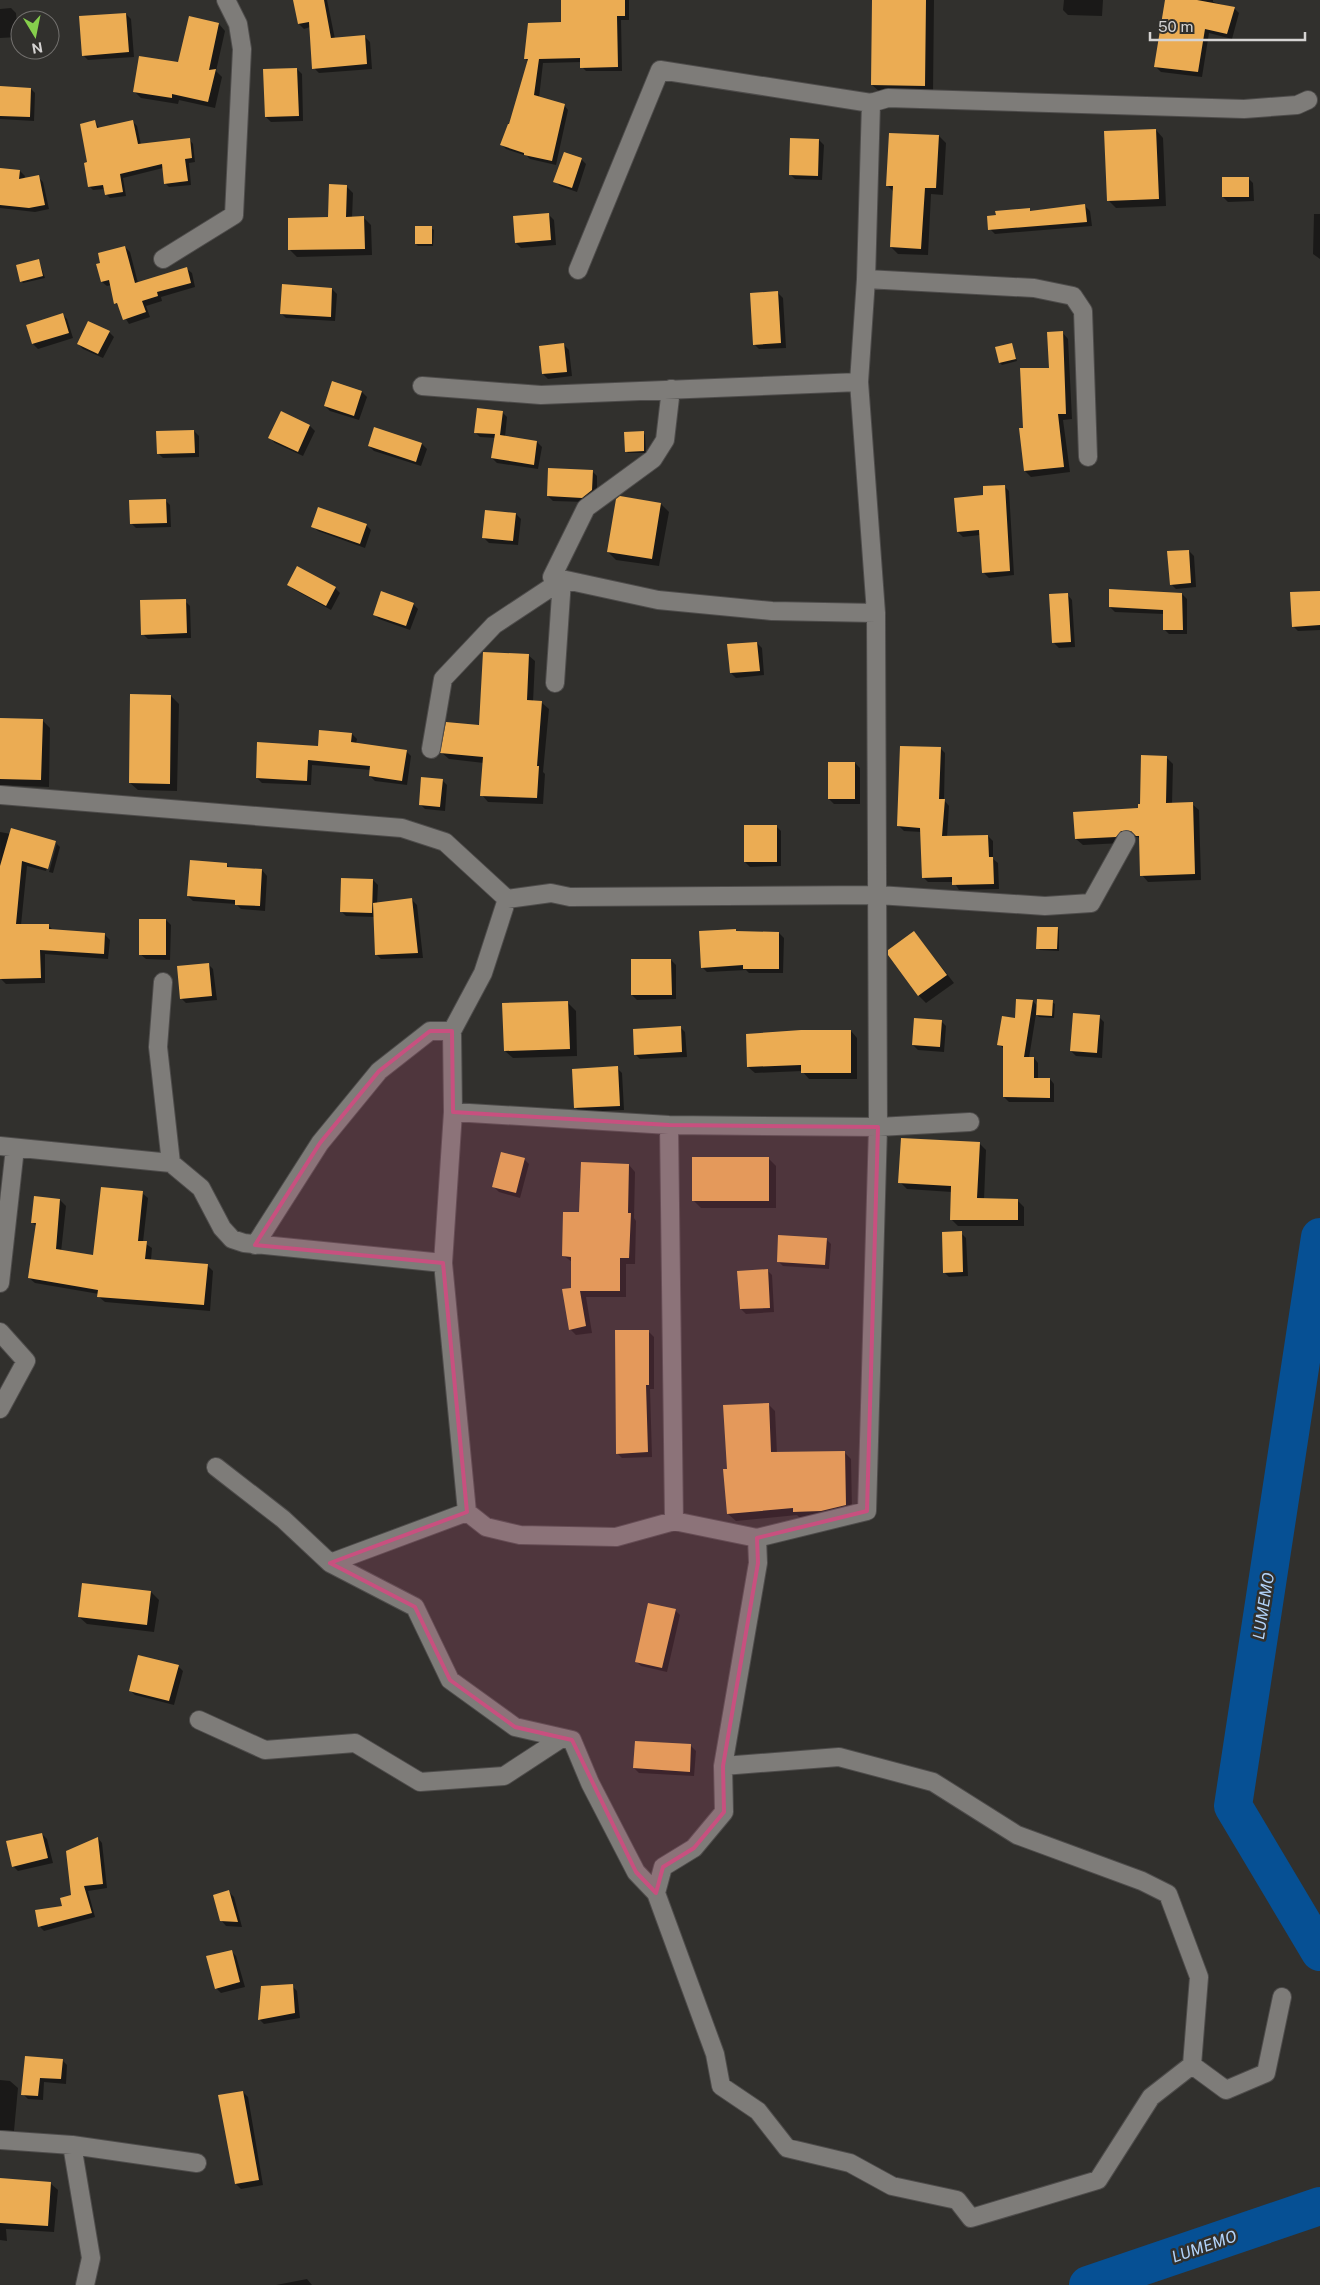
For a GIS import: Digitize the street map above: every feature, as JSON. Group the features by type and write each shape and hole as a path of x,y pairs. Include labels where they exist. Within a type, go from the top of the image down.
{"street":[{"path":"163,259 234,215 242,49 238,24 226,0"},
{"path":"578,270 660,70 872,103 888,98 1244,109 1297,105 1308,100"},
{"path":"507,899 483,973 452,1031 454,1112 443,1263 466,1512 486,1526 520,1535 616,1537 674,1521 757,1538 868,1511 878,1127 876,613 859,382 866,279 872,103"},
{"path":"866,279 1034,288 1073,296 1083,311 1088,457"},
{"path":"422,386 541,395 859,382"},
{"path":"671,390 665,440 653,459 586,508 552,577 668,601 772,611 876,613"},
{"path":"555,682 562,580"},
{"path":"432,750 443,679 494,625 562,580"},
{"path":"0,795 402,828 445,842 507,899"},
{"path":"507,899 551,893 570,897 878,895 1045,906 1091,903 1126,840"},
{"path":"163,982 158,1047 171,1163"},
{"path":"256,1245 320,1142 380,1071 430,1031 452,1031"},
{"path":"454,1112 669,1125 878,1127 970,1122"},
{"path":"669,1125 674,1521"},
{"path":"0,1283 7,1147 171,1163 201,1188 222,1228 232,1239 256,1245 443,1263"},
{"path":"0,1332 26,1361 0,1409"},
{"path":"216,1467 283,1519 330,1563 414,1608 450,1680 515,1727 572,1740 590,1783 636,1872 656,1893 715,2054 721,2086 758,2111 787,2148 850,2163 892,2186 957,2200 971,2218 1098,2180 1151,2096 1192,2065 1199,1977 1168,1894 1142,1881 1017,1835 933,1782 839,1757 723,1766"},
{"path":"330,1563 466,1512"},
{"path":"656,1893 664,1867 694,1848 724,1812 723,1766 758,1563 757,1538"},
{"path":"199,1720 265,1750 355,1743 420,1782 504,1776 562,1738"},
{"path":"1192,2065 1226,2090 1266,2073 1282,1997"},
{"path":"0,2140 72,2146 196,2163"},
{"path":"72,2146 92,2258 84,2285"}],"highlighted area":[{"path":"430,1031 452,1031 453,1112 669,1125 878,1127 867,1511 757,1538 758,1563 723,1766 724,1812 694,1848 663,1867 656,1893 636,1872 572,1740 515,1727 450,1680 415,1607 330,1563 467,1512 443,1263 255,1245 320,1143 379,1071"}],"building":[{"path":"293,0 324,0 331,38 365,35 367,64 312,69 309,22 298,24"},
{"path":"561,0 625,0 625,16 617,16 618,67 580,68 580,58 539,59 534,95 565,104 552,161 524,155 524,153 500,145 509,124 528,59 524,59 528,23 561,22"},
{"path":"872,0 926,0 925,86 871,85"},
{"path":"1165,0 1197,0 1235,7 1227,34 1205,29 1198,72 1154,67"},
{"path":"126,13 129,52 82,56 79,16"},
{"path":"189,16 219,23 209,70 216,69 208,102 172,94 172,98 133,92 139,56 178,62"},
{"path":"297,68 299,116 265,117 263,69"},
{"path":"0,86 31,88 30,117 0,116"},
{"path":"95,120 97,128 133,120 138,144 190,138 192,158 185,159 188,181 164,184 162,164 120,174 123,192 105,195 103,185 88,187 84,163 87,162 80,124"},
{"path":"1156,129 1159,199 1107,201 1104,131"},
{"path":"889,133 939,135 936,188 925,188 921,249 890,247 893,186 886,186"},
{"path":"790,138 819,139 818,176 789,175"},
{"path":"564,152 582,158 572,188 553,182"},
{"path":"0,168 20,170 19,179 39,175 45,205 29,208 0,205"},
{"path":"1222,177 1249,177 1249,197 1222,197"},
{"path":"329,184 347,185 346,217 364,216 365,249 288,250 288,218 328,217"},
{"path":"1085,204 1087,222 988,230 987,216 996,215 995,211 1030,208 1030,211"},
{"path":"549,213 551,240 515,243 513,216"},
{"path":"415,226 432,226 432,244 415,244"},
{"path":"125,246 135,283 187,267 191,283 157,292 158,296 142,301 146,312 123,320 117,303 114,304 109,280 101,282 96,264 100,263 98,253"},
{"path":"39,259 43,276 20,282 16,265"},
{"path":"282,284 332,288 331,317 280,314"},
{"path":"778,291 781,343 753,345 750,293"},
{"path":"63,313 69,333 32,344 26,325"},
{"path":"88,321 110,331 98,354 77,344"},
{"path":"1063,331 1066,414 1058,414 1064,467 1024,471 1019,428 1023,428 1020,368 1049,368 1047,332"},
{"path":"564,343 567,372 542,374 539,346"},
{"path":"1012,343 1016,359 999,363 995,347"},
{"path":"332,381 362,391 354,416 324,406"},
{"path":"477,408 503,411 500,435 537,441 534,465 491,458 495,434 474,433"},
{"path":"281,411 310,425 298,452 268,438"},
{"path":"374,427 422,443 416,462 368,446"},
{"path":"194,430 195,453 157,454 156,431"},
{"path":"644,431 644,451 625,452 624,432"},
{"path":"548,468 593,470 592,490 582,498 547,496"},
{"path":"1005,485 1010,571 982,573 979,530 957,532 954,498 983,495 983,486"},
{"path":"620,496 661,503 652,559 607,552 616,499"},
{"path":"166,499 167,523 130,524 129,500"},
{"path":"318,507 367,524 360,544 311,527"},
{"path":"485,510 516,513 513,541 482,538"},
{"path":"1189,550 1191,583 1170,585 1167,551"},
{"path":"297,566 336,587 326,606 287,585"},
{"path":"1109,589 1182,593 1183,630 1163,630 1163,610 1109,607"},
{"path":"381,591 414,603 406,626 373,615"},
{"path":"1320,591 1320,625 1292,627 1290,592"},
{"path":"1068,593 1071,642 1052,643 1049,594"},
{"path":"186,599 187,633 141,635 140,600"},
{"path":"757,642 760,671 730,673 727,644"},
{"path":"483,652 529,654 527,700 542,701 537,766 539,766 537,798 480,796 483,757 440,753 446,722 479,725"},
{"path":"130,694 171,695 170,784 129,783"},
{"path":"0,718 43,719 41,780 0,779"},
{"path":"319,730 352,733 351,742 407,750 402,781 369,776 370,766 308,760 307,781 256,778 257,742 318,746"},
{"path":"900,746 941,747 939,799 945,799 942,836 988,835 989,857 993,857 994,884 952,885 952,877 922,878 920,828 897,826"},
{"path":"1141,755 1167,756 1166,803 1193,802 1195,874 1140,876 1139,836 1136,836 1131,831 1121,831 1116,837 1075,839 1073,812 1138,808 1138,804 1140,804"},
{"path":"828,762 855,762 855,799 828,799"},
{"path":"421,777 443,779 440,807 419,805"},
{"path":"744,825 777,825 777,862 744,862"},
{"path":"11,828 56,841 48,869 22,861 16,924 49,924 49,929 105,933 104,954 40,950 41,978 0,979 0,866"},
{"path":"190,860 227,863 227,867 262,869 260,906 235,905 235,900 187,896"},
{"path":"341,878 373,879 372,913 340,912"},
{"path":"412,898 418,953 375,955 373,903"},
{"path":"139,919 166,919 166,955 139,955"},
{"path":"1037,927 1058,927 1057,949 1036,949"},
{"path":"736,929 736,931 779,932 779,969 743,969 743,965 701,968 699,931"},
{"path":"914,931 947,975 918,996 888,955 888,950"},
{"path":"631,959 671,959 672,995 631,995"},
{"path":"209,963 212,996 180,999 177,966"},
{"path":"1016,999 1033,1000 1024,1057 1034,1057 1034,1078 1050,1078 1050,1098 1003,1097 1003,1046 997,1045 1002,1016 1015,1018"},
{"path":"1037,999 1053,1000 1052,1016 1036,1015"},
{"path":"568,1001 570,1049 504,1051 502,1003"},
{"path":"1073,1013 1100,1015 1097,1053 1070,1051"},
{"path":"914,1018 942,1020 940,1047 912,1045"},
{"path":"681,1026 682,1052 634,1055 633,1029"},
{"path":"801,1030 851,1030 851,1073 801,1073 801,1065 747,1067 746,1034"},
{"path":"618,1066 620,1106 574,1108 572,1069"},
{"path":"901,1138 980,1142 977,1198 1018,1199 1018,1220 950,1220 951,1186 898,1183"},
{"path":"501,1152 525,1158 516,1193 492,1187"},
{"path":"692,1157 769,1157 769,1201 692,1201"},
{"path":"581,1162 629,1164 628,1213 631,1213 629,1258 620,1258 620,1291 580,1291 586,1326 569,1330 562,1289 571,1288 571,1257 562,1256 563,1212 579,1212"},
{"path":"101,1187 143,1191 138,1241 147,1241 145,1259 208,1264 204,1305 97,1297 98,1290 28,1278 36,1223 31,1223 34,1196 60,1199 56,1249 93,1255"},
{"path":"962,1231 963,1272 943,1273 942,1232"},
{"path":"778,1235 827,1238 825,1265 777,1262"},
{"path":"768,1269 770,1308 740,1309 737,1271"},
{"path":"615,1330 649,1330 649,1385 646,1385 648,1452 616,1454"},
{"path":"769,1403 771,1452 845,1451 846,1505 821,1511 793,1512 793,1508 727,1514 723,1469 727,1469 723,1405"},
{"path":"82,1583 151,1591 147,1625 78,1617"},
{"path":"648,1603 676,1609 662,1668 635,1662"},
{"path":"138,1655 179,1665 169,1701 129,1691"},
{"path":"635,1741 691,1744 690,1772 633,1768"},
{"path":"42,1833 48,1858 12,1867 6,1841"},
{"path":"98,1837 103,1884 84,1886 92,1913 38,1927 35,1910 62,1906 60,1898 71,1895 66,1851"},
{"path":"229,1890 238,1922 220,1921 213,1895"},
{"path":"232,1950 240,1982 215,1989 206,1956"},
{"path":"293,1984 295,2013 258,2020 261,1986"},
{"path":"25,2056 63,2059 61,2079 40,2078 38,2096 21,2095"},
{"path":"243,2091 259,2180 235,2184 218,2095"},
{"path":"0,2178 51,2182 48,2226 0,2223"}],"waterway":[{"name":"LUMEMO","path":"1320,1237 1233,1806 1320,1952"},
{"name":"LUMEMO","path":"1088,2285 1320,2206"}]}
